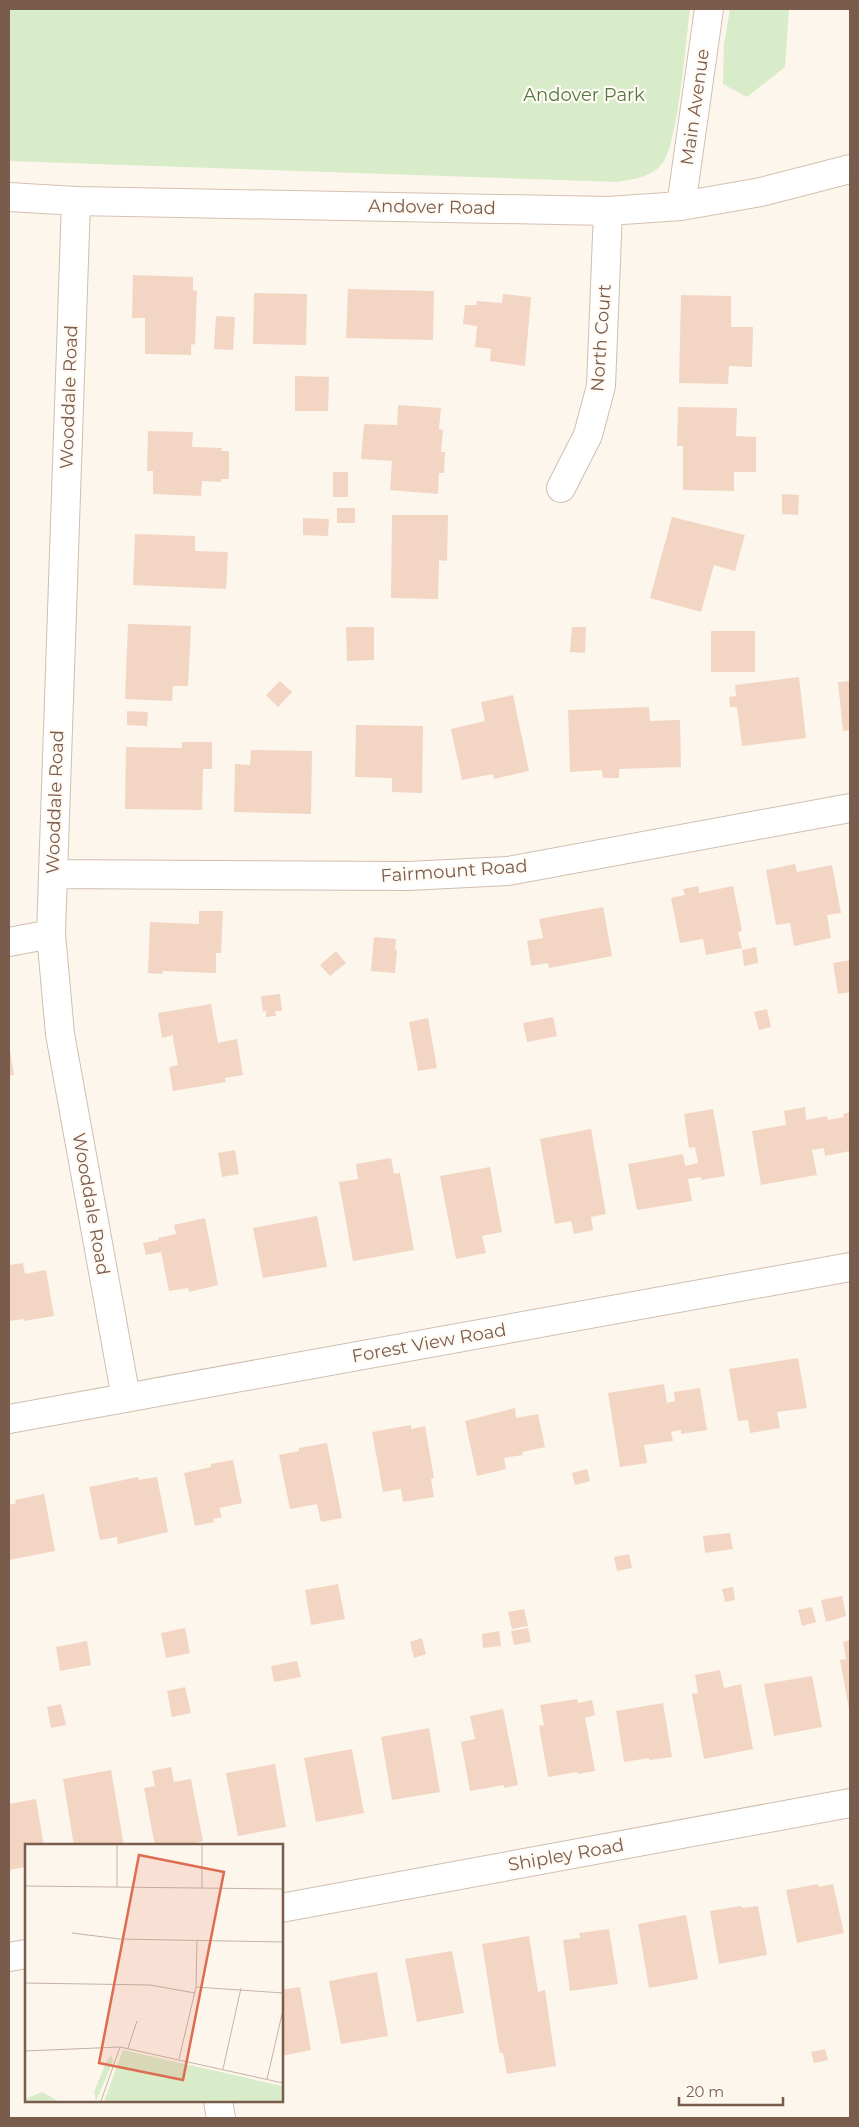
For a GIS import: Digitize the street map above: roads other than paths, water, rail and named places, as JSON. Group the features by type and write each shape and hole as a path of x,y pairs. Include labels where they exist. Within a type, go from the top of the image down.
{"street":[{"name":"Main Avenue","path":"681,206 709,9"},
{"name":"Andover Road","path":"9,197 608,211 681,206 761,192 850,169"},
{"name":"Wooddale Road","path":"76,200 51,934 60,1034 126,1398"},
{"name":"North Court","path":"561,488 588,435 601,386 608,211"},
{"name":"Fairmount Road","path":"52,874 408,876 508,870 850,808"},
{"path":"9,942 51,934"},
{"name":"Forest View Road","path":"9,1419 850,1267"},
{"name":"Shipley Road","path":"282,1908 850,1803"},
{"path":"9,1957 25,1954"},
{"path":"218,2102 221,2118"}],"park label":[{"name":"Andover Park","path":"584,95"}]}
